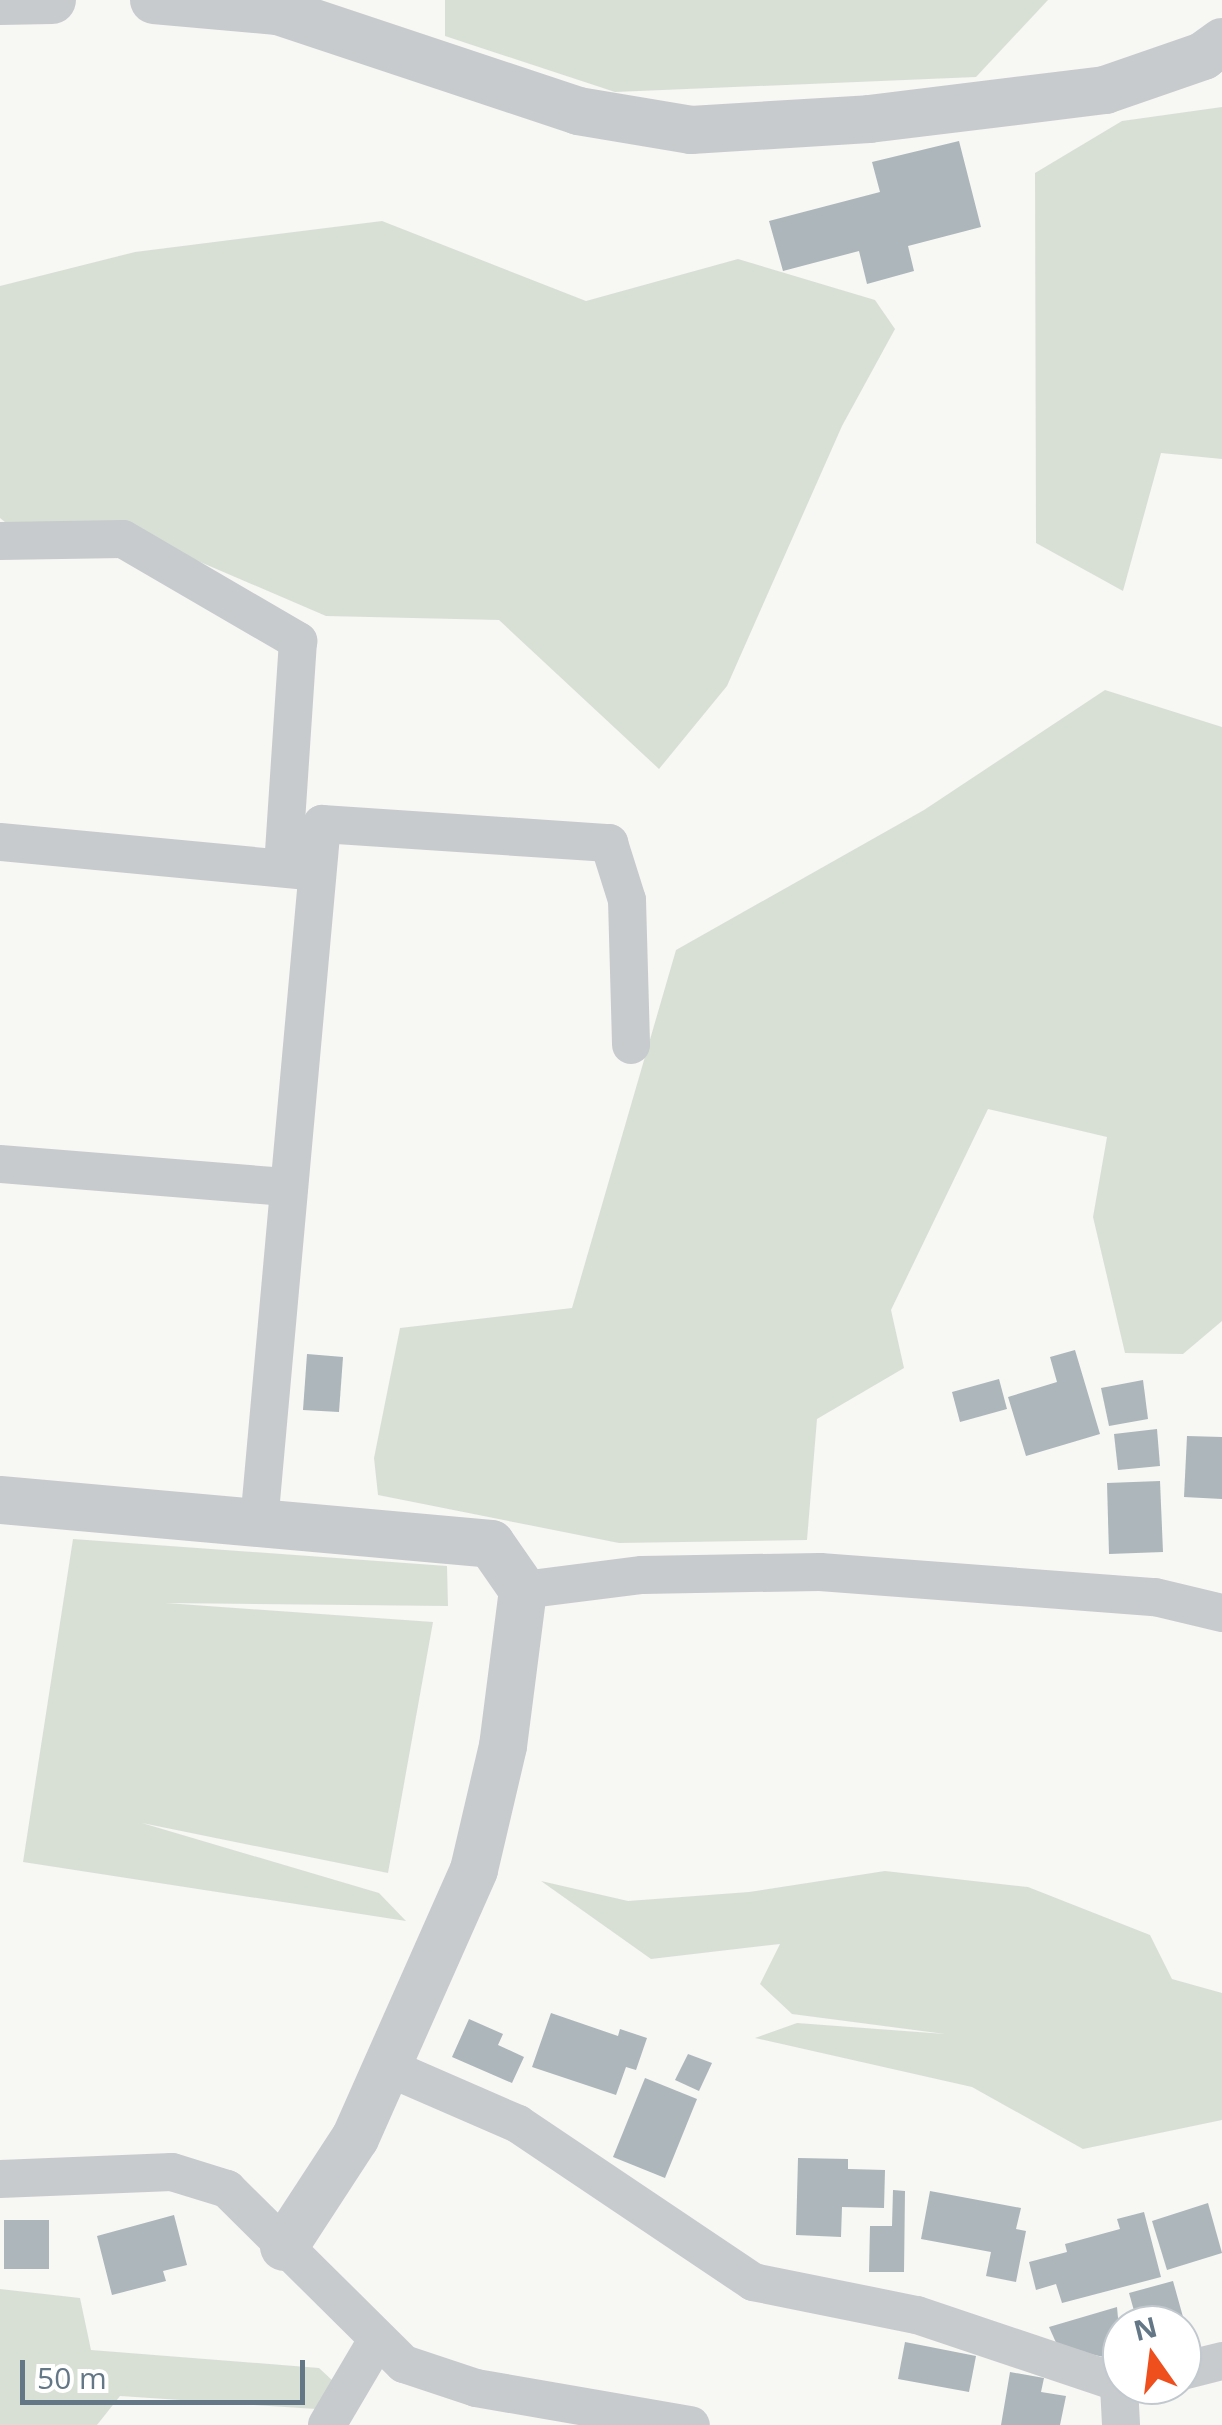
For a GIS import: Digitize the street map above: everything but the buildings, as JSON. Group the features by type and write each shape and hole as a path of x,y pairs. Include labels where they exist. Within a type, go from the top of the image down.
{"street":[{"path":"0,1 52,0"},
{"path":"154,0 278,11 578,111 691,130 869,118 1106,90 1203,56 1222,42"},
{"path":"0,541 123,539 298,641 300,870 289,1187 259,1523"},
{"path":"300,870 322,824 609,843 626,900 631,1045"},
{"path":"0,842 300,870"},
{"path":"0,1164 289,1187"},
{"path":"0,1500 491,1544 523,1590 504,1746 474,1870 355,2138 284,2247"},
{"path":"523,1590 642,1575 820,1572 1155,1597 1222,1614"},
{"path":"387,2067 518,2124 753,2282 917,2315 1102,2379"},
{"path":"0,2179 172,2172 227,2189 404,2364 476,2388 691,2425"},
{"path":"327,2425 377,2340"}],"shaded area":[{"path":"445,0 1048,0 976,77 615,92 445,36"},
{"path":"1222,107 1222,459 1161,453 1123,591 1036,543 1035,173 1122,121"},
{"path":"382,221 586,301 738,259 875,300 895,329 842,426 727,686 659,769 499,620 326,616 121,528 15,530 0,518 0,286 135,252"},
{"path":"1105,690 1222,727 1222,1321 1183,1354 1125,1353 1093,1217 1107,1137 988,1109 891,1310 904,1368 817,1419 807,1540 619,1543 378,1495 374,1458 400,1328 572,1308 676,950 924,810"},
{"path":"73,1539 447,1566 448,1606 166,1603 433,1622 388,1873 142,1823 379,1893 406,1921 23,1862"},
{"path":"885,1871 1028,1887 1150,1935 1172,1979 1222,1993 1222,2120 1083,2149 972,2087 755,2038 797,2023 945,2034 792,2014 760,1984 780,1944 651,1959 541,1881 628,1901 749,1892"},
{"path":"0,2289 80,2298 91,2350 319,2368 334,2382 316,2409 120,2396 97,2425 0,2425"}]}
